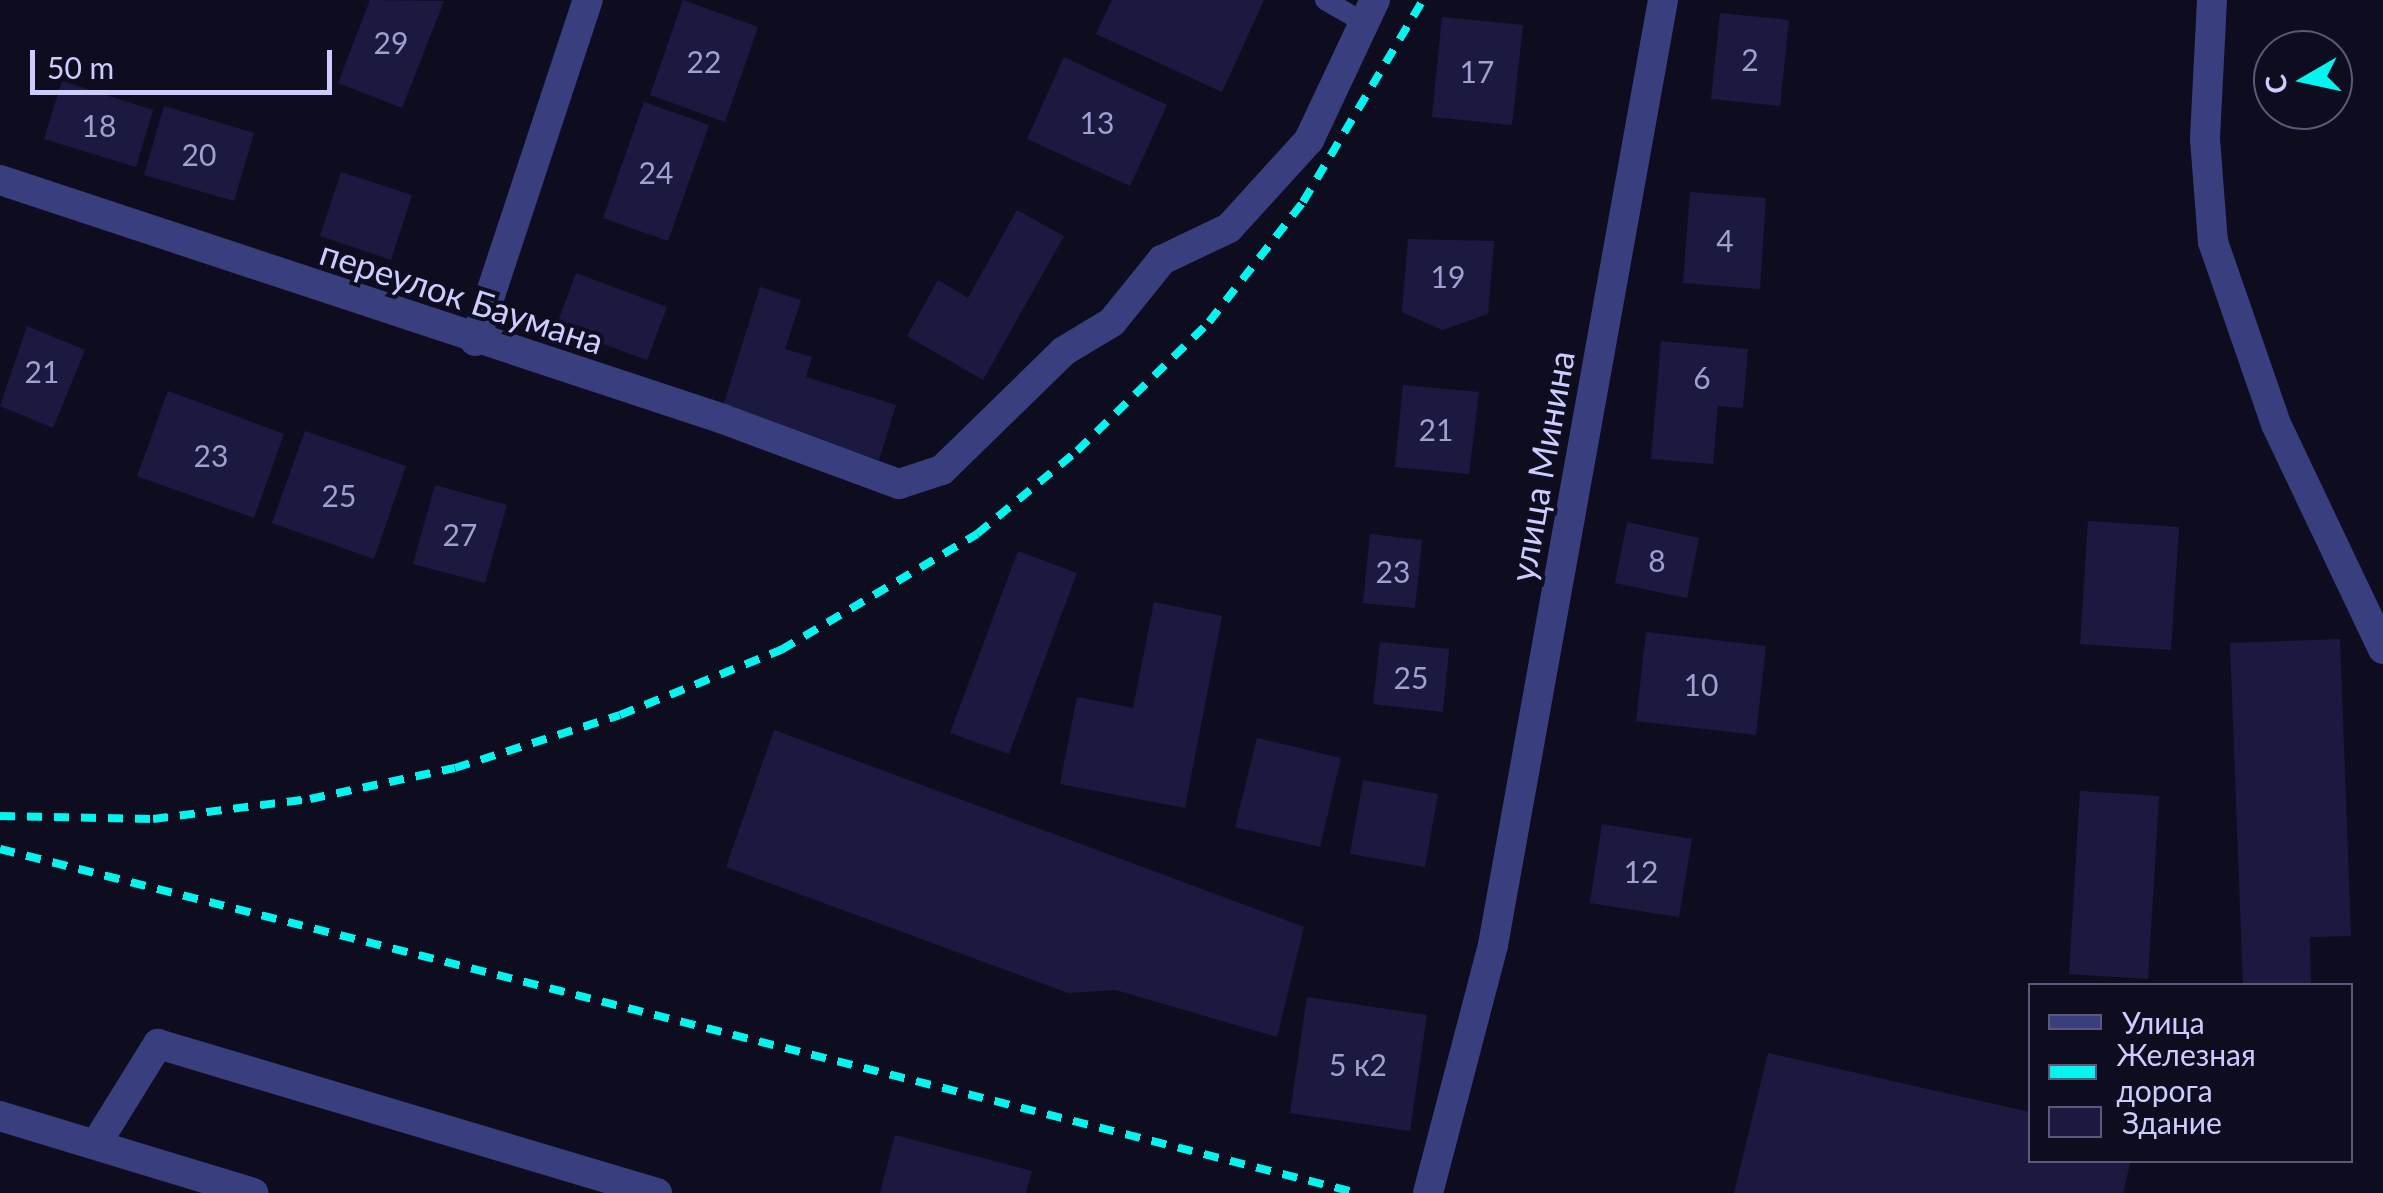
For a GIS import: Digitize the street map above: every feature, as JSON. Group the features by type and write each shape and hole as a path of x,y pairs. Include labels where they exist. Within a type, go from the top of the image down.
{"street":[{"path":"475,341 588,0"},
{"name":"улица Минина","path":"1428,1193 1492,945 1663,0"},
{"path":"2212,0 2204,139 2213,242 2276,424 2383,648"},
{"name":"переулок Баумана","path":"0,180 475,341 723,419 899,484 942,470 1064,350 1112,322 1162,260 1229,228 1309,140 1369,11"},
{"path":"96,1144 158,1044 657,1193"},
{"path":"0,1116 254,1193"}],"lane":[{"path":"1324,0 1369,11"}],"building":[{"path":"370,0 444,1 402,108 338,83"},
{"path":"683,0 758,27 725,122 650,95"},
{"path":"1112,0 1264,0 1222,92 1096,34"},
{"path":"1720,13 1789,20 1780,106 1711,99"},
{"path":"1442,17 1523,25 1512,125 1432,117"},
{"path":"1064,57 1167,105 1130,186 1027,139"},
{"path":"62,81 153,110 136,167 44,139"},
{"path":"644,102 709,125 668,241 603,218"},
{"path":"164,106 254,133 234,201 144,175"},
{"path":"341,172 412,195 391,260 320,236"},
{"path":"1690,192 1766,198 1760,289 1683,283"},
{"path":"1017,210 1064,236 983,380 907,336 938,280 968,298"},
{"path":"1408,239 1494,241 1488,314 1442,330 1402,312"},
{"path":"576,273 667,307 647,360 556,327"},
{"path":"760,287 801,300 785,349 812,357 806,377 896,405 879,460 722,410"},
{"path":"27,326 85,350 53,428 0,406"},
{"path":"1661,341 1748,349 1743,408 1718,406 1713,464 1651,459"},
{"path":"1403,385 1479,392 1469,474 1395,467"},
{"path":"168,391 284,434 254,518 137,476"},
{"path":"305,431 406,466 374,559 272,523"},
{"path":"435,485 507,505 485,583 413,564"},
{"path":"2088,521 2179,527 2171,650 2080,644"},
{"path":"1627,522 1699,538 1687,598 1615,583"},
{"path":"1370,534 1422,540 1415,608 1363,603"},
{"path":"1018,551 1077,573 1009,754 950,733"},
{"path":"1154,602 1222,616 1185,808 1060,784 1077,697 1133,708"},
{"path":"1646,632 1766,646 1756,735 1636,721"},
{"path":"2340,639 2351,936 2310,937 2311,983 2243,983 2230,643"},
{"path":"1380,642 1449,649 1443,712 1373,704"},
{"path":"774,730 1304,927 1277,1037 1116,990 1068,993 726,867"},
{"path":"1257,738 1341,758 1320,847 1235,827"},
{"path":"1363,780 1438,794 1425,867 1350,854"},
{"path":"2080,791 2159,796 2148,979 2069,974"},
{"path":"1602,824 1692,839 1679,917 1590,903"},
{"path":"1307,997 1427,1015 1410,1131 1290,1113"},
{"path":"1768,1053 2028,1112 2028,1163 2130,1163 2123,1193 1734,1193"},
{"path":"895,1135 1032,1171 1026,1193 880,1193"}],"railway":[{"path":"0,816 153,819 310,799 455,768 620,715 781,650 977,534 1077,451 1209,322 1303,202 1423,0"},
{"path":"0,849 1357,1193"}]}
